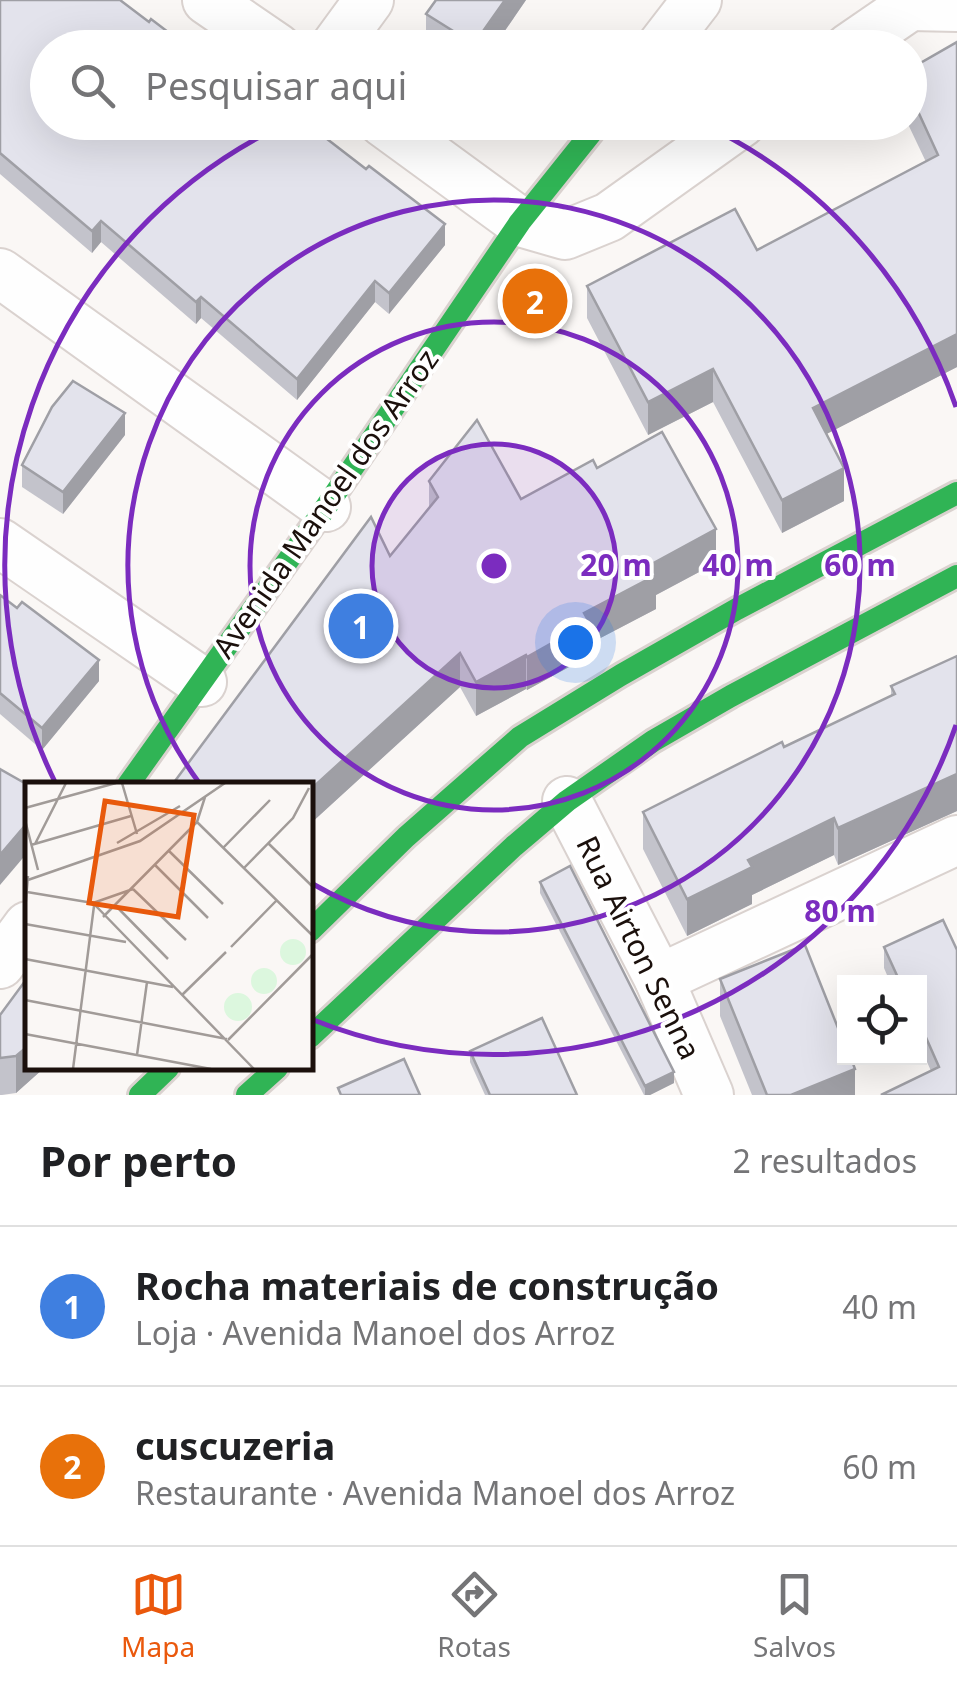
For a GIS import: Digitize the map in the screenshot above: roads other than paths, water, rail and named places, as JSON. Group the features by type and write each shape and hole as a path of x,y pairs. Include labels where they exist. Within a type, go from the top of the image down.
{"main road":[{"name":"Avenida Manoel dos Arroz","path":"130,782 326,507 520,222 586,140"},
{"path":"314,927 410,847 520,737 737,609 957,492"},
{"path":"312,1035 374,977 453,890 514,846 566,801 654,741 731,696 957,576"},
{"path":"314,927 343,923"},
{"path":"370,953 374,977"},
{"path":"140,1095 166,1070"},
{"path":"247,1095 275,1070"}],"street":[{"path":"207,0 250,30"},
{"path":"347,30 369,0"},
{"path":"873,30 908,3 957,6"},
{"path":"408,140 520,222 565,235 608,217 717,140"},
{"path":"2,280 326,507"},
{"path":"0,543 202,682"},
{"name":"Rua Airton Senna","path":"566,801 659,980 709,1095"},
{"path":"659,980 957,840"},
{"path":"0,964 25,930"}],"place":[{"name":"cuscuzeria","path":"535,301"},
{"name":"Rocha materiais de construção","path":"361,626"}]}
